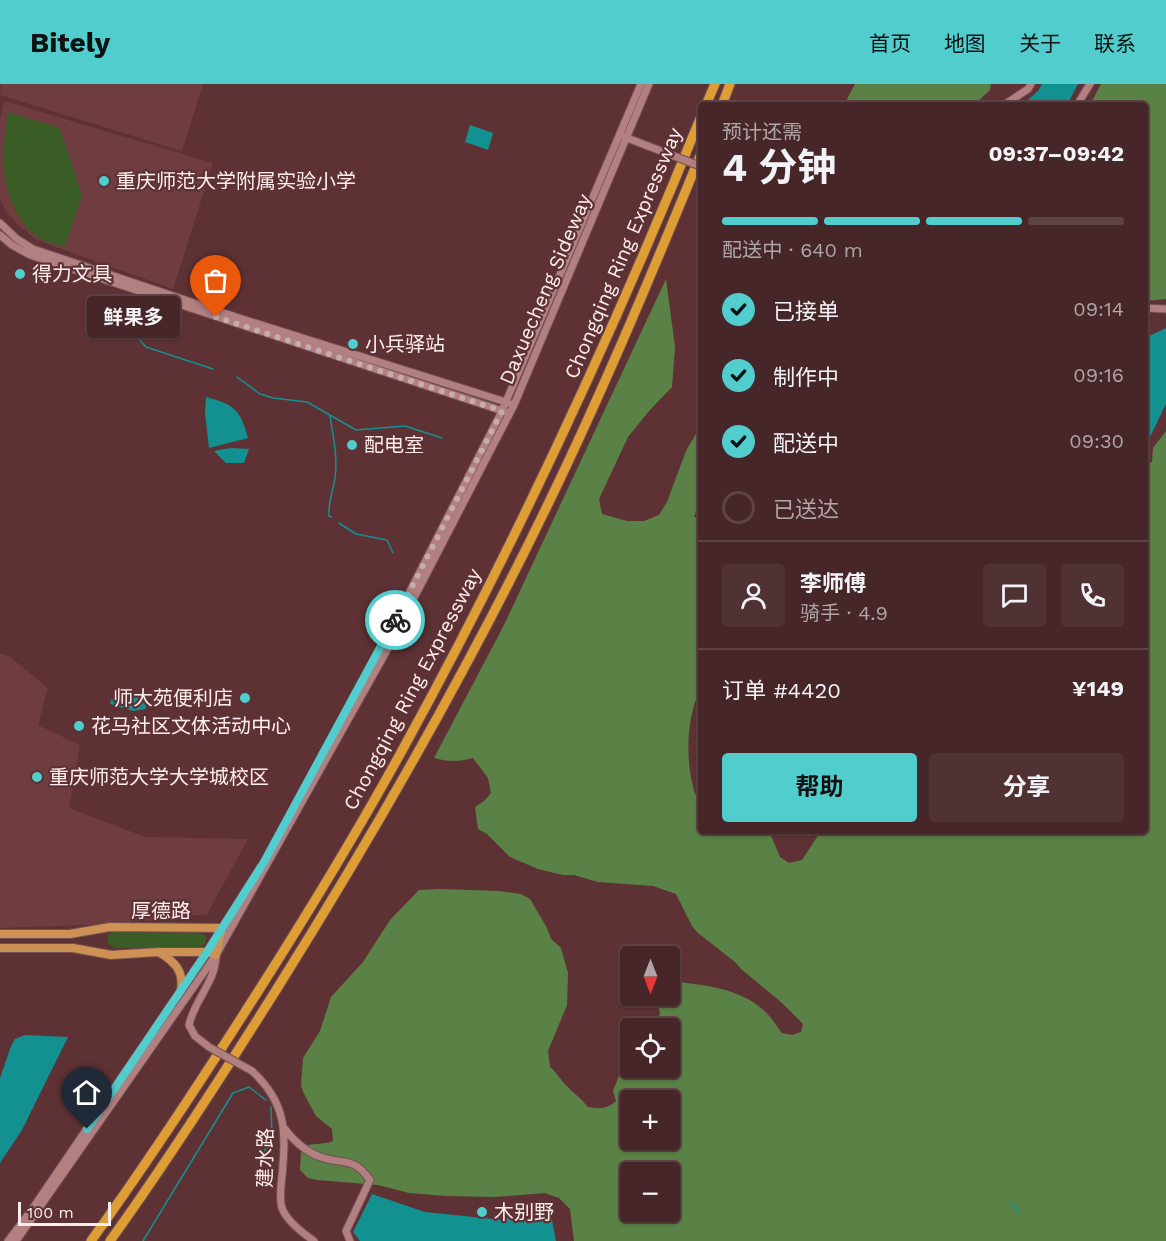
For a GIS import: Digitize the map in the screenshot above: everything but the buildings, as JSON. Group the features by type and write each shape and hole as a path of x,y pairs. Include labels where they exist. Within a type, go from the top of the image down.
{"highway":[{"path":"707,102 715,84"},
{"path":"723,102 730,84"},
{"name":"Chongqing Ring Expressway","path":"91,1241 195,1090 282,953 404,748 476,611 591,375 655,230 698,124"},
{"name":"Chongqing Ring Expressway","path":"110,1241 214,1089 326,911 416,755 486,627 551,499 623,339 698,161"}],"main road":[{"name":"厚德路","path":"0,934 70,934 110,927 222,927"},
{"path":"212,953 222,927"},
{"name":"厚德路","path":"0,948 73,948 111,955 158,952 212,953"},
{"path":"158,952 170,959 180,970 181,990"}],"street":[{"name":"Daxuecheng Sideway","path":"222,927 264,862 506,412 514,405 623,136 640,84"},
{"name":"Daxuecheng Sideway","path":"16,1241 212,953 386,652 506,412 506,402 623,136 649,84"},
{"path":"1008,102 1028,89 1031,84"},
{"path":"1079,102 1090,84"},
{"path":"623,136 698,165"},
{"path":"0,222 16,239 33,249 239,318 514,405"},
{"path":"0,235 30,255 506,412"},
{"path":"1148,308 1166,309"},
{"name":"Daxuecheng Sideway","path":"8,1241 33,1208 181,990 212,953"},
{"name":"建水路","path":"212,953 216,969 191,1015 189,1025 195,1036 209,1047 252,1071 266,1084 274,1097 281,1112 284,1128 281,1208 285,1215 314,1241"},
{"path":"284,1128 294,1142 307,1151 322,1158 354,1164 370,1180 346,1231 350,1241"}],"shaded area":[{"path":"1,84 203,84 182,151 0,95"},
{"name":"重庆师范大学附属实验小学","path":"4,101 213,163 173,289 37,240 18,225 5,210 0,199 0,119"},
{"name":"重庆师范大学大学城校区","path":"0,653 10,657 48,688 38,725 80,745 69,808 145,837 248,839 207,914 115,924 0,928"}],"green space":[{"path":"855,84 991,84 990,90 977,102 846,102"},
{"path":"1101,84 1166,84 1166,299 1148,301 1148,102 1092,102"},
{"path":"8,112 60,128 82,196 65,247 39,238 26,226 10,198 4,165"},
{"path":"666,279 675,347 672,387 628,437 599,499 602,514 627,521 644,521 659,515 667,502 686,451 698,430 698,506 694,517 698,518 698,694 692,714 688,754 695,794 698,795 698,834 770,834 780,857 789,863 802,860 819,834 1148,834 1148,463 1152,462 1153,448 1166,431 1166,1241 574,1241 570,1209 559,1198 545,1193 495,1197 446,1196 409,1193 378,1185 308,1178 300,1170 301,1152 304,1146 333,1141 332,1129 316,1116 301,1086 303,1058 320,1031 331,997 363,962 390,920 419,890 499,891 521,894 530,899 551,939 561,948 568,973 567,1005 548,1051 550,1067 588,1107 603,1108 616,1101 613,1091 620,1073 620,1078 680,1078 680,1018 659,1018 658,1006 680,1006 680,983 737,994 761,1008 782,1033 792,1035 801,1032 803,1024 781,1002 698,933 676,894 653,886 598,882 574,875 563,875 538,869 510,857 487,834 478,829 475,807 491,793 488,778 473,758 444,760 434,758 504,625"},
{"path":"112,932 201,933 206,936 205,944 198,948 116,948 108,944 108,936"}],"water":[{"path":"1042,84 1078,84 1069,102 1025,102"},
{"path":"470,125 493,133 488,150 465,142"},
{"path":"1166,328 1166,404 1148,441 1148,337"},
{"path":"206,397 224,403 235,410 242,420 248,438 209,448 205,413"},
{"path":"230,448 249,449 244,463 226,463 214,451"},
{"path":"123,689 131,696 145,697 146,709 133,711 110,704 111,700"},
{"path":"25,1035 68,1037 22,1130 0,1163 0,1078 15,1039"},
{"path":"372,1194 425,1212 503,1220 537,1203 551,1215 556,1241 360,1241 353,1232"}],"waterway":[{"path":"117,307 130,324"},
{"path":"133,333 146,347 213,369"},
{"path":"237,377 260,394 307,402 356,430 405,426 442,438"},
{"path":"330,416 336,462 329,506 331,517"},
{"path":"339,523 356,534 387,540 393,553"},
{"path":"143,1241 233,1093 249,1087 266,1100"},
{"path":"264,1187 259,1179 264,1152 272,1135 271,1107"},
{"path":"1011,1202 1020,1212"}],"way so far":[{"path":"216,317 502,411 395,620"}],"place":[{"name":"重庆师范大学附属实验小学","path":"104,181"},
{"name":"得力文具","path":"20,274"},
{"name":"鲜果多","path":"216,317"},
{"name":"小兵驿站","path":"353,344"},
{"name":"配电室","path":"352,445"},
{"name":"师大苑便利店","path":"245,698"},
{"name":"花马社区文体活动中心","path":"79,726"},
{"name":"重庆师范大学大学城校区","path":"37,777"},
{"name":"木别野","path":"482,1212"}],"route":[{"path":"87,1129 207,952 264,862 395,620"}]}
